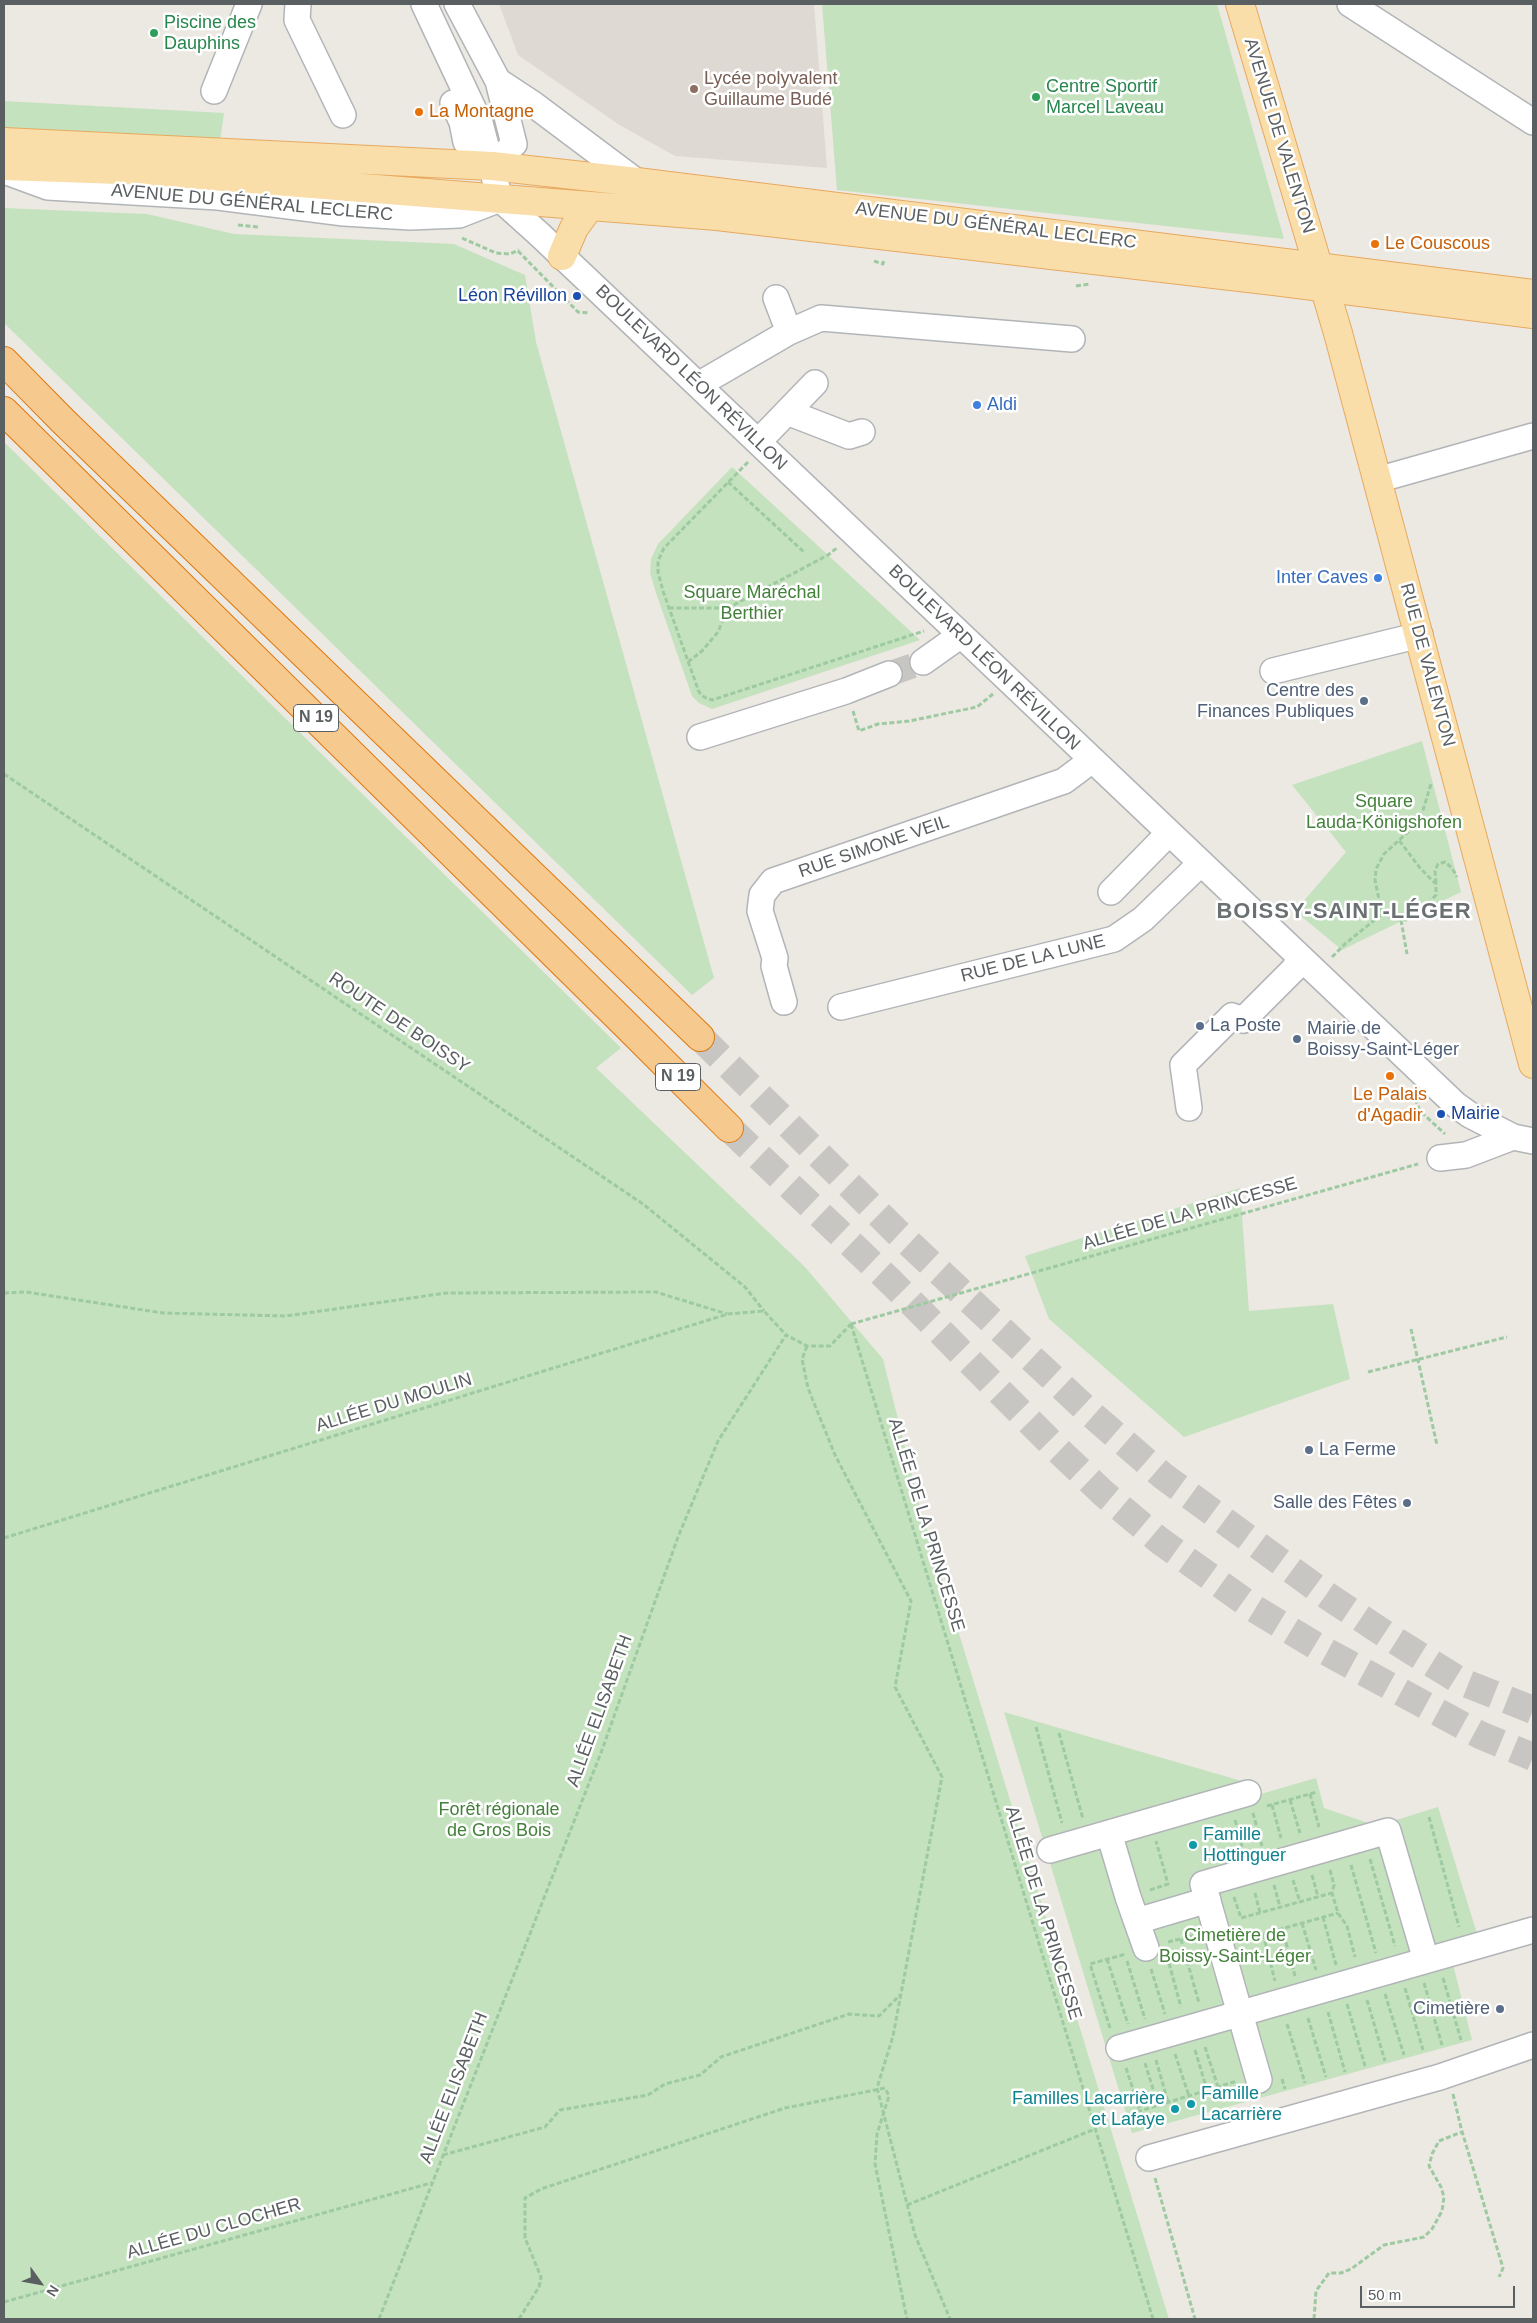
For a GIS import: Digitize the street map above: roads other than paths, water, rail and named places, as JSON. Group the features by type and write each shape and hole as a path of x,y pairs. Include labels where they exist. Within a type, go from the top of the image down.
{"highway":[{"name":"N 19","path":"4,361 229,583 700,1038"},
{"name":"N 19","path":"4,411 628,1026 729,1128"}],"main road":[{"name":"AVENUE DE VALENTON","path":"1240,4 1322,278"},
{"name":"AVENUE DU GÉNÉRAL LECLERC","path":"4,142 492,166 637,182 1322,278 1533,314"},
{"path":"4,166 148,171 500,199"},
{"name":"AVENUE DU GÉNÉRAL LECLERC","path":"500,199 717,216 1322,278 1533,294"},
{"path":"562,256 574,228 590,206"},
{"name":"RUE DE VALENTON","path":"1322,278 1420,635 1533,1064"}],"street":[{"path":"214,91 249,4"},
{"path":"298,4 297,20 343,115"},
{"path":"406,4 462,122 466,142 492,166"},
{"path":"424,4 480,123 500,199"},
{"path":"457,4 498,81 514,144 492,166"},
{"path":"1350,4 1533,122"},
{"path":"498,81 533,104 637,182"},
{"path":"448,164 466,142"},
{"name":"AVENUE DU GÉNÉRAL LECLERC","path":"4,171 48,187 218,197 285,207 400,216 459,215 500,199"},
{"name":"BOULEVARD LÉON RÉVILLON","path":"500,199 854,533 1168,834 1449,1098 1470,1115 1523,1139"},
{"path":"776,298 789,332"},
{"path":"698,385 789,332 821,318 1072,339"},
{"path":"760,444 787,412 815,384"},
{"path":"787,412 849,436 862,432"},
{"path":"1378,480 1533,436"},
{"path":"923,662 954,629"},
{"path":"1273,671 1420,635"},
{"path":"700,737 846,691 889,674"},
{"name":"RUE SIMONE VEIL","path":"784,1002 774,966 775,958 760,911 762,895 773,882 1064,781 1092,760"},
{"path":"1111,892 1168,834"},
{"name":"RUE DE LA LUNE","path":"841,1007 1114,939 1143,919 1200,864"},
{"path":"1188,1108 1183,1065 1232,1016 1243,1020 1294,969 1309,966"},
{"path":"1440,1158 1466,1155 1523,1139"},
{"path":"1145,1948 1128,1897 1079,1842 1248,1793"},
{"path":"1258,2078 1240,2014 1226,1936 1208,1900 1203,1884 1388,1831 1400,1968"},
{"path":"1137,1921 1208,1900"},
{"path":"1165,2035 1533,1930"},
{"path":"1149,2158 1457,2072 1533,2045"}],"tunnel":[{"path":"889,674 923,662"},
{"path":"700,1037 897,1232 1090,1413 1163,1476 1326,1595 1391,1638 1460,1681 1533,1710"},
{"path":"729,1128 891,1282 1103,1493 1160,1541 1255,1609 1316,1646 1480,1735 1533,1757"}],"place":[{"name":"Piscine des Dauphins","path":"154,33"},
{"name":"Lycée polyvalent Guillaume Budé","path":"694,89"},
{"name":"Centre Sportif Marcel Laveau","path":"1036,97"},
{"name":"La Montagne","path":"419,112"},
{"name":"Le Couscous","path":"1375,244"},
{"name":"Léon Révillon","path":"577,296"},
{"name":"Aldi","path":"977,405"},
{"name":"Inter Caves","path":"1378,578"},
{"name":"Centre des Finances Publiques","path":"1364,701"},
{"name":"La Poste","path":"1200,1026"},
{"name":"Mairie de Boissy-Saint-Léger","path":"1297,1039"},
{"name":"Le Palais d'Agadir","path":"1390,1076"},
{"name":"Mairie","path":"1441,1114"},
{"name":"La Ferme","path":"1309,1450"},
{"name":"Salle des Fêtes","path":"1407,1503"},
{"name":"Famille Hottinguer","path":"1193,1845"},
{"name":"Cimetière","path":"1500,2009"},
{"name":"Famille Lacarrière","path":"1191,2104"},
{"name":"Familles Lacarrière et Lafaye","path":"1175,2109"}],"district":[{"name":"BOISSY-SAINT-LÉGER","path":"1344,912"}],"park label":[{"name":"Square Maréchal Berthier","path":"752,603"},
{"name":"Square Lauda-Königshofen","path":"1384,812"},
{"name":"Forêt régionale de Gros Bois","path":"499,1820"},
{"name":"Cimetière de Boissy-Saint-Léger","path":"1235,1946"}]}
